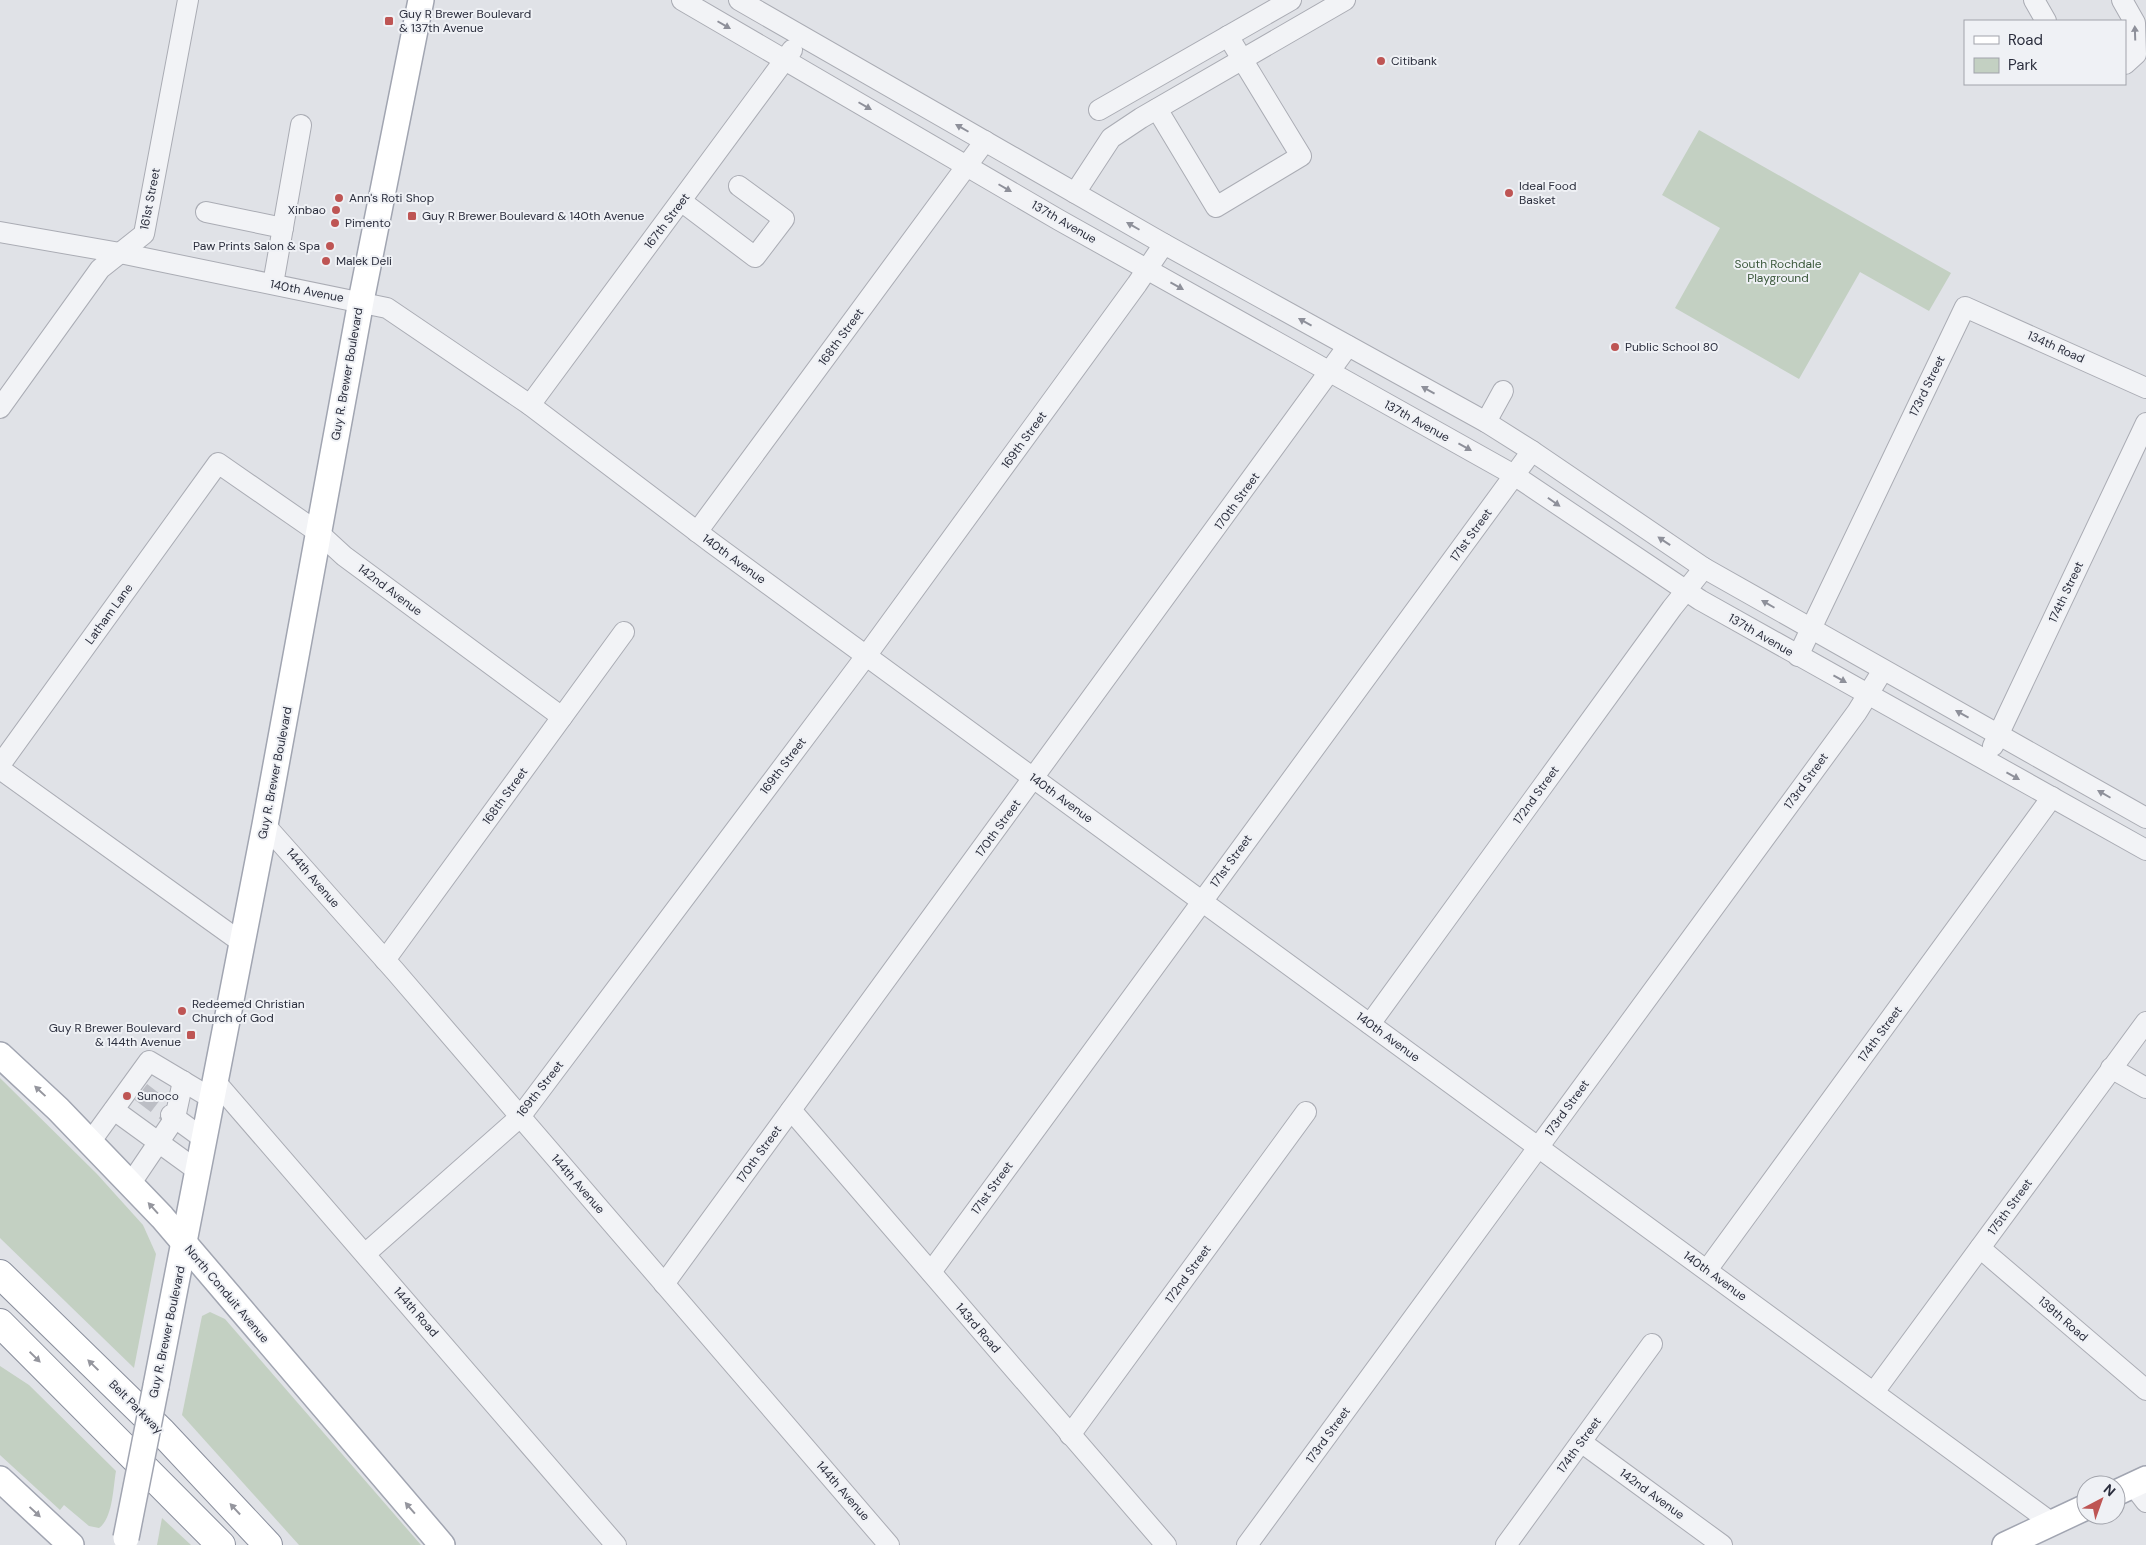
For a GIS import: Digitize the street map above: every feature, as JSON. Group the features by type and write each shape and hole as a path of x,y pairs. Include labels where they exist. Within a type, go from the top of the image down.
{"highway":[{"path":"0,1261 59,1332"},
{"name":"Belt Parkway","path":"0,1274 162,1432 268,1545"},
{"path":"0,1323 221,1545"}],"main road":[{"name":"Guy R. Brewer Boulevard","path":"126,1542 265,825 361,301 421,0"},
{"name":"North Conduit Avenue","path":"0,1055 91,1141 131,1183 442,1545"},
{"path":"0,1479 70,1545"},
{"path":"2005,1545 2076,1512"}],"street":[{"name":"161st Street","path":"0,408 100,270 144,234 188,0"},
{"name":"137th Avenue","path":"682,0 1147,269 1514,475 1685,591 2146,850"},
{"path":"739,0 1164,244 1486,422 1532,451 1704,568 2146,818"},
{"path":"1099,110 1291,0"},
{"path":"1075,193 1111,138 1157,109 1345,0"},
{"path":"2034,0 2045,20"},
{"path":"2122,0 2135,23 2136,54 2126,63"},
{"name":"167th Street","path":"530,405 802,36"},
{"path":"1157,109 1216,207 1301,156 1228,36"},
{"path":"274,284 301,125"},
{"name":"168th Street","path":"697,532 985,142"},
{"path":"681,201 755,258 784,219 740,186"},
{"path":"206,212 283,228"},
{"name":"140th Avenue","path":"0,232 120,253 361,301 387,308 530,405 697,532 2052,1523"},
{"name":"169th Street","path":"365,1254 520,1117 866,656 1164,244"},
{"name":"134th Road","path":"1965,307 2146,388"},
{"name":"173rd Street","path":"1798,656 1965,307"},
{"name":"170th Street","path":"664,1284 1331,372 1348,346"},
{"path":"1486,422 1504,391"},
{"name":"174th Street","path":"1986,760 2146,423"},
{"name":"171st Street","path":"931,1272 1532,451"},
{"name":"142nd Avenue","path":"218,463 319,533 344,556 562,718"},
{"name":"Latham Lane","path":"0,765 218,463"},
{"name":"172nd Street","path":"1370,1024 1685,591 1704,568"},
{"name":"168th Street","path":"385,960 624,632"},
{"name":"173rd Street","path":"1247,1545 1869,695 1884,670"},
{"path":"0,769 241,942"},
{"name":"174th Street","path":"1707,1270 2052,797"},
{"name":"144th Avenue","path":"265,825 385,960 889,1545"},
{"name":"175th Street","path":"1874,1392 2146,1022"},
{"name":"144th Road","path":"114,1110 136,1088 150,1061 183,1081 213,1089 365,1254 616,1545"},
{"path":"2111,1068 2146,1088"},
{"path":"131,1183 159,1143 173,1116 183,1081"},
{"path":"91,1141 114,1110 198,1171"},
{"name":"143rd Road","path":"791,1110 1166,1545"},
{"name":"172nd Street","path":"1070,1435 1306,1112"},
{"path":"173,1116 204,1139"},
{"name":"139th Road","path":"1980,1248 2146,1390"},
{"name":"174th Street","path":"1506,1545 1652,1344"},
{"name":"142nd Avenue","path":"1581,1442 1722,1545"}],"green space":[{"name":"South Rochdale Playground","path":"1699,130 1951,273 1929,311 1860,272 1799,379 1675,308 1720,228 1662,195"},
{"path":"0,1078 97,1174 143,1225 156,1254 134,1368 0,1238"},
{"path":"210,1312 225,1319 421,1545 299,1545 182,1415 202,1316"},
{"path":"0,1366 29,1385 116,1471 110,1510 104,1523 99,1528 89,1526 64,1505 60,1510 0,1455"},
{"path":"162,1518 191,1545 157,1545"}],"tunnel":[{"path":"141,1092 171,1115"}],"place":[{"name":"Guy R Brewer Boulevard & 137th Avenue","path":"389,21"},
{"name":"Citibank","path":"1381,61"},
{"name":"Ideal Food Basket","path":"1509,193"},
{"name":"Ann's Roti Shop","path":"339,198"},
{"name":"Xinbao","path":"336,210"},
{"name":"Guy R Brewer Boulevard & 140th Avenue","path":"412,216"},
{"name":"Pimento","path":"335,223"},
{"name":"Paw Prints Salon & Spa","path":"330,246"},
{"name":"Malek Deli","path":"326,261"},
{"name":"Public School 80","path":"1615,347"},
{"name":"Redeemed Christian Church of God","path":"182,1011"},
{"name":"Guy R Brewer Boulevard & 144th Avenue","path":"191,1035"},
{"name":"Sunoco","path":"127,1096"}]}
